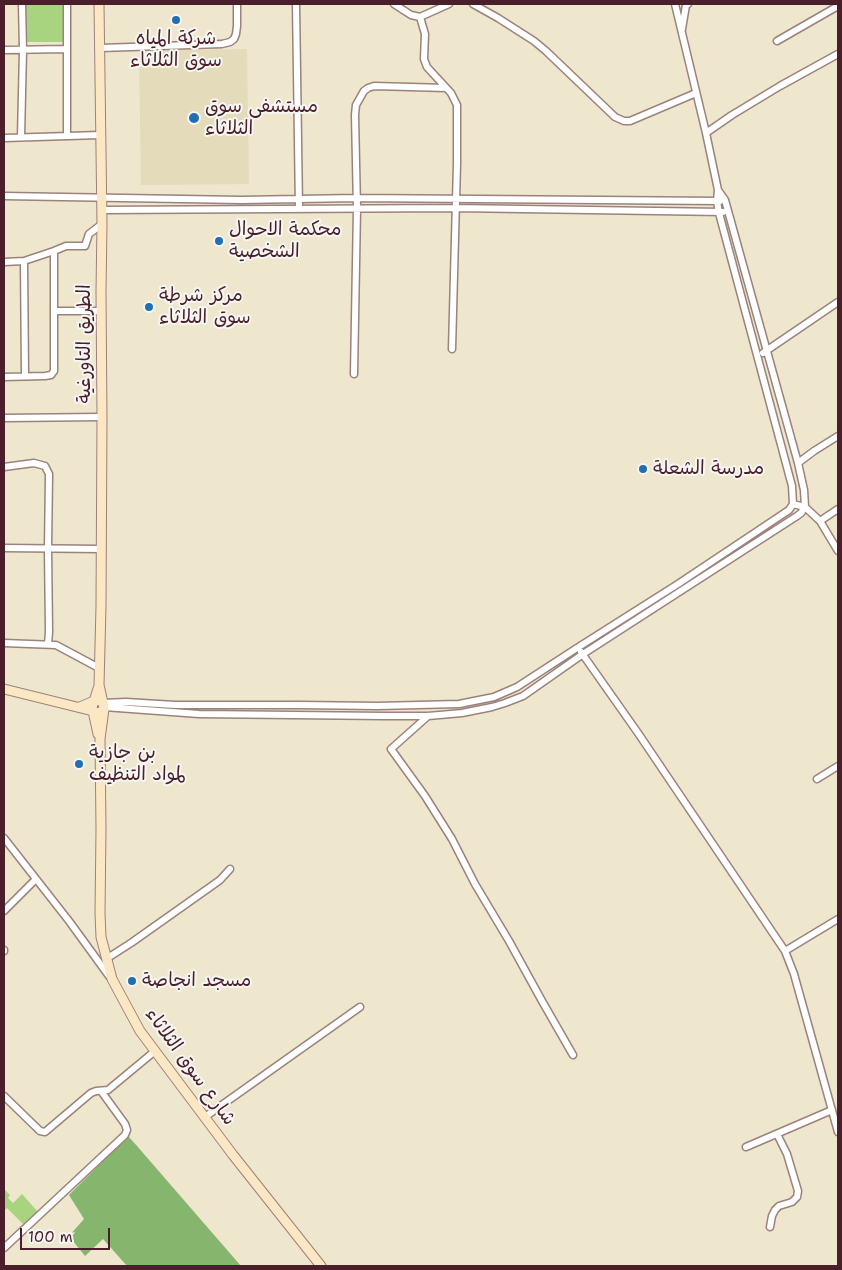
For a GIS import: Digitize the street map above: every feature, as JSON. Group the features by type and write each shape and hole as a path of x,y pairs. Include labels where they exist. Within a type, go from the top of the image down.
{"street":[{"path":"21,137 22,4"},
{"path":"67,4 67,136"},
{"name":"الطريق التاورغية","path":"99,4 102,210 100,706"},
{"path":"100,48 222,44 230,42 236,34 237,4"},
{"path":"296,4 299,209"},
{"path":"394,4 411,15 420,17 449,4"},
{"path":"474,4 534,41 615,117 624,122 696,93"},
{"path":"4,689 80,708 136,703 175,705 299,704 378,706 458,704 494,697 517,687 789,510 793,504 792,486 719,213 718,190 706,133 675,4"},
{"path":"682,31 686,5 688,4"},
{"path":"778,41 838,6"},
{"path":"420,17 425,34 424,59 426,66 451,93 457,105 452,349"},
{"path":"4,50 67,49"},
{"path":"706,133 780,86 838,54"},
{"path":"354,374 357,209 356,106 364,91 374,86 446,88"},
{"path":"4,138 100,135"},
{"path":"100,706 199,714 428,716 462,713 505,703 523,696 583,654 801,513 805,507 804,490 798,463 725,200 718,190"},
{"path":"4,196 241,200 356,198 725,200"},
{"path":"102,210 455,208 728,212"},
{"path":"4,262 24,261 66,246 85,246 89,234 102,224"},
{"path":"4,377 51,375 54,370 54,251"},
{"path":"24,261 25,376"},
{"path":"758,355 838,302"},
{"path":"54,311 101,311"},
{"path":"4,418 102,418"},
{"path":"798,463 838,436"},
{"path":"4,467 34,463 45,466 49,474 50,632 48,644"},
{"path":"793,504 805,507 820,521 838,550"},
{"path":"820,521 838,509"},
{"path":"4,548 102,549"},
{"path":"694,573 699,580"},
{"path":"4,642 56,645 99,668"},
{"path":"576,648 583,654 644,741 785,952 794,974 838,1128"},
{"path":"299,704 300,716"},
{"name":"شارع سوق الثلاثاء","path":"100,706 101,937 112,979 140,1032 233,1155 321,1266"},
{"path":"428,716 390,749 425,796 452,838 475,884 573,1056"},
{"path":"817,779 838,766"},
{"path":"4,838 112,979"},
{"path":"106,958 131,943 213,885 230,869"},
{"path":"4,911 36,879"},
{"path":"785,952 838,919"},
{"path":"205,1117 360,1007"},
{"path":"4,1096 40,1131 45,1132 91,1093 108,1090 155,1051"},
{"path":"4,1248 125,1135 125,1124 101,1091"},
{"path":"746,1148 832,1110"},
{"path":"770,1227 775,1210 779,1206 792,1202 797,1197 798,1191 787,1154 777,1134"}],"shaded area":[{"name":"مستشفى سوق الثلاثاء","path":"247,49 249,184 141,185 139,51"}],"green space":[{"path":"24,4 63,4 64,42 24,42"},
{"path":"128,1136 241,1266 127,1266 103,1239 85,1256 69,1236 84,1219 69,1195"},
{"path":"4,1189 10,1195 8,1198 13,1203 22,1194 38,1212 24,1225 7,1208 4,1211"}],"place":[{"name":"شركة المياه سوق الثلاثاء","path":"176,20"},
{"name":"مستشفى سوق الثلاثاء","path":"194,118"},
{"name":"محكمة الاحوال الشخصية","path":"219,241"},
{"name":"مركز شرطة سوق الثلاثاء","path":"149,307"},
{"name":"مدرسة الشعلة","path":"643,469"},
{"name":"بن جازية لمواد التنظيف","path":"79,764"},
{"name":"مسجد انجاصة","path":"132,981"}]}
